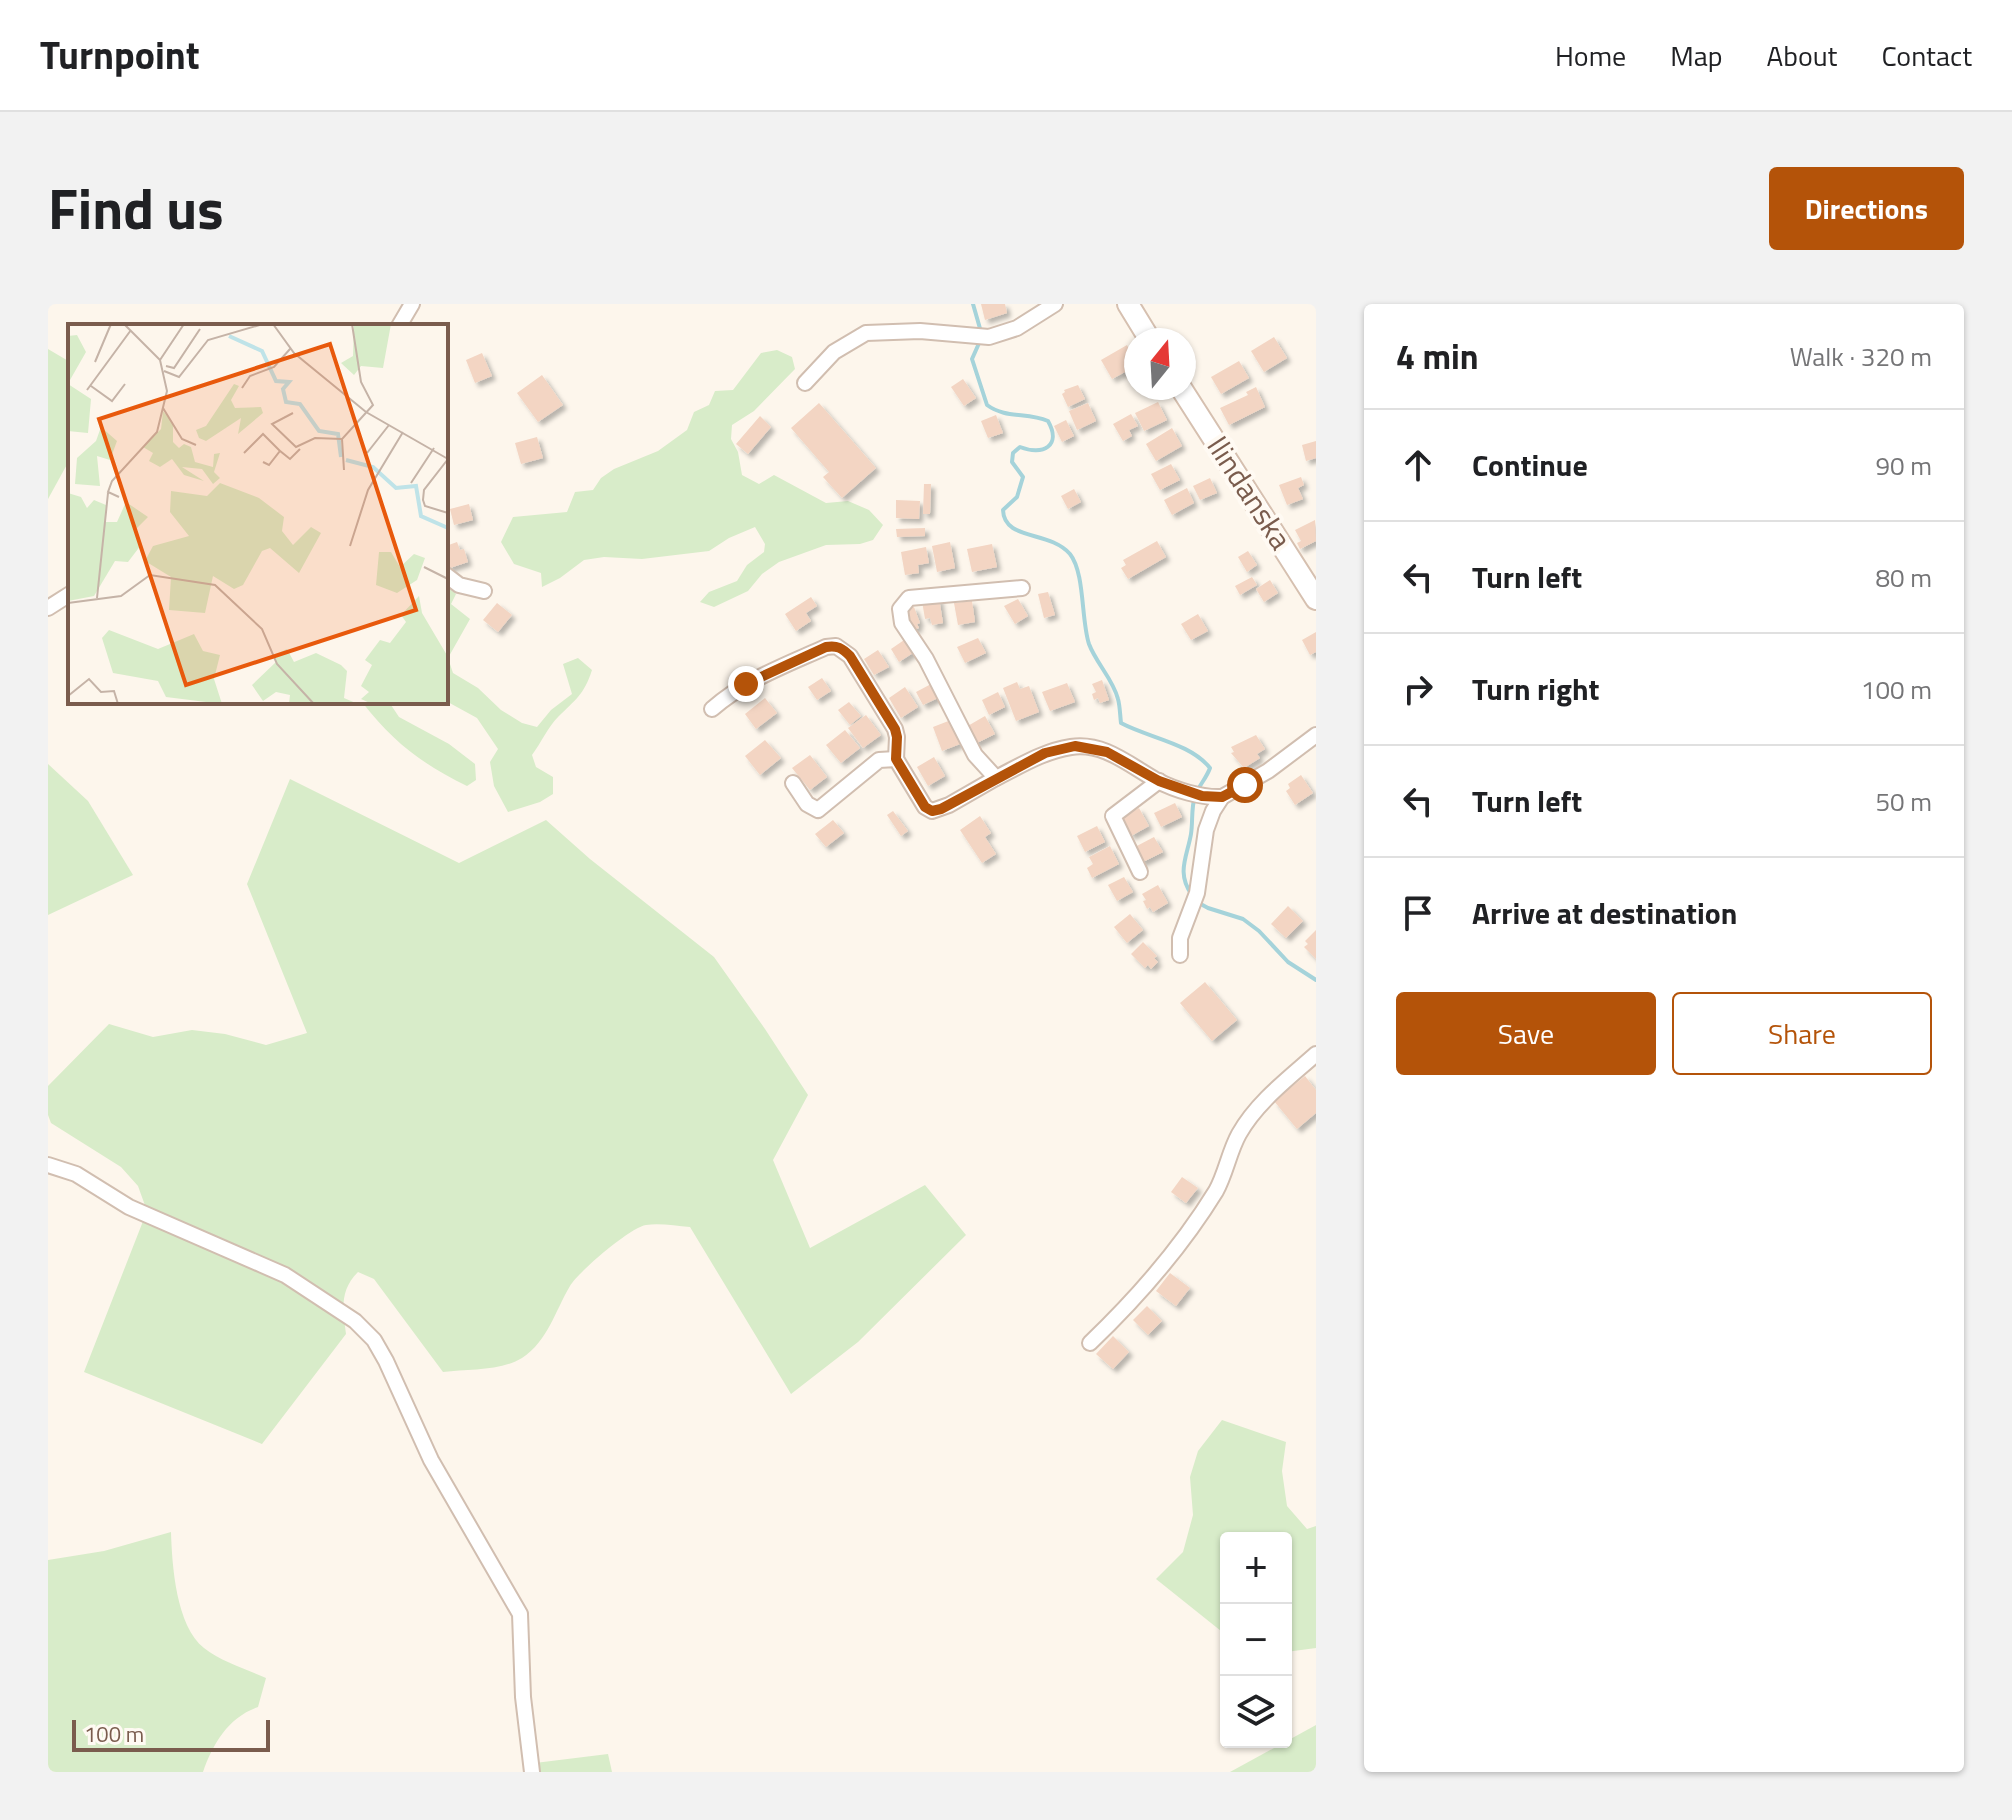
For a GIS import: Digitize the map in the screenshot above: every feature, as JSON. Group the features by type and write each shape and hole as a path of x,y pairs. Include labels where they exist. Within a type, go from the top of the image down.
{"street":[{"path":"400,324 412,304"},
{"path":"805,383 834,352 866,333 920,331 989,337 1017,328 1055,304"},
{"path":"1128,304 1143,328"},
{"name":"Ilindanska","path":"1189,400 1316,599"},
{"path":"448,577 459,585 484,591"},
{"path":"996,778 975,755 926,659 899,614 909,598 1022,588"},
{"path":"48,608 68,595"},
{"path":"712,709 746,684 826,647 836,646 850,656 895,729 896,759 925,807 932,811 1045,753 1075,746 1107,752 1159,781 1195,794 1222,797"},
{"path":"1180,955 1180,938 1197,893 1206,830 1213,811 1222,797 1268,771 1316,735"},
{"path":"793,783 807,804 818,810 879,760 896,759"},
{"path":"1140,872 1113,816 1159,781"},
{"path":"1090,1343 1166,1264 1217,1189 1239,1135 1251,1117 1316,1054"},
{"path":"48,1165 76,1174 129,1207 285,1275 355,1321 374,1340 431,1460 520,1614 523,1697 532,1772"}],"green space":[{"path":"48,349 68,361 68,463 48,499"},
{"path":"777,350 792,357 795,369 754,411 732,425 731,439 738,452 742,475 759,484 774,475 826,503 848,501 869,510 883,525 873,540 860,544 826,545 779,562 762,574 748,591 714,607 700,602 709,592 737,581 747,565 764,552 765,544 755,527 709,551 642,559 604,557 584,560 542,587 541,573 514,564 501,542 513,517 567,512 575,492 593,490 601,478 614,469 658,451 687,430 694,412 709,405 715,391 733,390 761,353"},
{"path":"448,588 456,594 451,604 470,619 448,658"},
{"path":"448,658 453,673 478,688 501,710 522,723 537,727 551,710 572,694 563,664 578,658 592,670 582,691 554,721 532,755 536,767 553,777 553,794 540,802 508,812 494,786 490,762 498,749 477,718 448,702"},
{"path":"364,704 390,704 399,717 449,744 475,764 476,780 467,786 436,769 385,729"},
{"path":"48,764 88,801 133,875 48,915"},
{"path":"290,779 459,863 546,820 590,859 714,957 808,1095 773,1160 810,1248 925,1185 966,1235 858,1342 791,1394 690,1227 662,1224 639,1228 605,1251 570,1286 545,1334 531,1351 514,1362 494,1367 443,1372 374,1279 358,1272 345,1294 346,1334 262,1444 84,1372 147,1211 138,1186 121,1167 51,1123 48,1086 109,1024 153,1037 192,1030 225,1034 266,1045 307,1033 247,884"},
{"path":"1222,1420 1286,1442 1282,1471 1287,1506 1307,1529 1316,1526 1316,1648 1292,1651 1292,1532 1220,1532 1220,1630 1156,1579 1183,1552 1193,1515 1190,1477 1198,1451"},
{"path":"171,1532 177,1594 187,1625 211,1653 266,1678 258,1707 239,1717 223,1732 203,1772 48,1772 48,1560 104,1551"},
{"path":"1316,1725 1316,1772 1230,1772 1274,1748 1292,1748 1292,1738"},
{"path":"608,1754 612,1772 535,1772 535,1763"}],"building":[{"path":"981,304 1005,304 1007,313 985,320"},
{"path":"1274,337 1287,358 1264,372 1251,351"},
{"path":"1124,347 1124,372 1112,379 1101,360"},
{"path":"482,353 492,376 475,383 466,360"},
{"path":"1239,361 1249,378 1221,394 1211,377"},
{"path":"542,375 563,405 538,422 517,393"},
{"path":"963,379 976,398 964,406 951,387"},
{"path":"1078,385 1085,399 1068,407 1062,394 1064,390"},
{"path":"1256,387 1265,407 1229,425 1220,408 1248,395 1246,392"},
{"path":"1158,402 1167,420 1144,431 1135,413"},
{"path":"819,403 876,468 842,498 823,477 829,472 791,428"},
{"path":"1088,403 1096,421 1077,430 1069,411"},
{"path":"1131,414 1138,426 1129,430 1132,436 1123,441 1113,424"},
{"path":"996,415 1003,433 988,438 981,421"},
{"path":"760,416 771,427 748,454 736,444"},
{"path":"1066,420 1074,436 1062,442 1054,426"},
{"path":"1172,428 1182,446 1156,461 1146,444"},
{"path":"537,437 543,458 521,464 515,443"},
{"path":"1316,441 1316,458 1306,461 1302,445"},
{"path":"1171,464 1180,480 1160,490 1151,474"},
{"path":"1301,477 1304,485 1298,488 1303,499 1287,505 1279,485"},
{"path":"1210,478 1217,493 1200,500 1193,486"},
{"path":"924,484 931,484 930,514 923,514"},
{"path":"1187,488 1194,503 1172,515 1164,500"},
{"path":"1074,489 1081,502 1068,509 1061,496"},
{"path":"896,500 920,501 919,519 896,518"},
{"path":"469,504 473,520 454,525 450,509"},
{"path":"1315,520 1316,541 1300,549 1297,543 1301,541 1295,530"},
{"path":"925,528 925,536 897,537 896,529"},
{"path":"1157,541 1166,557 1128,579 1121,568 1126,565 1123,560"},
{"path":"457,542 460,550 464,549 468,562 448,569 448,545"},
{"path":"950,542 955,568 937,572 932,546"},
{"path":"992,544 997,567 972,572 967,549"},
{"path":"926,547 929,563 918,565 919,573 905,575 901,552"},
{"path":"1248,551 1257,565 1247,572 1238,557"},
{"path":"1252,577 1257,585 1240,595 1235,586"},
{"path":"1270,580 1278,593 1264,602 1256,589"},
{"path":"1048,592 1055,615 1044,618 1038,594"},
{"path":"811,597 817,606 806,613 811,621 796,631 785,614"},
{"path":"939,598 943,623 932,625 930,618 925,619 922,601"},
{"path":"1018,599 1028,616 1015,624 1004,606"},
{"path":"972,601 975,622 958,625 954,603"},
{"path":"497,603 512,615 498,632 483,620"},
{"path":"914,607 920,623 917,624 919,628 912,630 905,609"},
{"path":"1198,614 1208,631 1191,640 1181,624"},
{"path":"1316,632 1316,652 1310,655 1302,640"},
{"path":"907,638 916,651 899,662 891,649"},
{"path":"978,638 986,653 965,663 957,647"},
{"path":"878,650 889,667 874,675 864,659"},
{"path":"822,678 831,691 817,700 808,687"},
{"path":"1102,680 1109,700 1100,703 1098,698 1094,700 1092,694 1096,692 1092,684"},
{"path":"1017,682 1020,689 1029,686 1039,712 1016,721 1003,688"},
{"path":"933,683 940,697 923,705 916,692"},
{"path":"1067,683 1075,702 1050,711 1042,692"},
{"path":"905,687 918,707 901,718 889,698"},
{"path":"998,692 1005,707 989,715 982,700"},
{"path":"765,698 777,713 756,729 745,714"},
{"path":"849,702 861,716 850,725 838,710"},
{"path":"866,715 881,735 863,748 848,728"},
{"path":"985,716 995,734 975,744 966,727"},
{"path":"951,720 960,744 942,751 933,727"},
{"path":"845,730 860,748 841,763 826,745"},
{"path":"1256,735 1265,749 1257,754 1260,758 1244,768 1231,753 1234,752 1231,747"},
{"path":"765,740 781,758 760,775 745,756"},
{"path":"810,755 827,777 810,790 792,768"},
{"path":"934,757 945,776 928,786 917,767"},
{"path":"1301,775 1313,793 1295,805 1286,791 1290,788 1288,784"},
{"path":"1175,803 1182,817 1161,827 1154,813"},
{"path":"1139,808 1149,826 1131,836 1121,818"},
{"path":"893,811 908,831 901,836 887,815"},
{"path":"980,816 991,833 985,837 996,854 982,863 960,830"},
{"path":"833,820 844,833 826,847 815,834"},
{"path":"1097,826 1105,842 1085,852 1077,836"},
{"path":"1154,837 1163,852 1141,863 1133,848"},
{"path":"1110,846 1119,864 1092,878 1087,868 1093,864 1089,857"},
{"path":"1124,877 1133,892 1117,901 1108,885"},
{"path":"1158,885 1168,903 1153,912 1150,907 1147,909 1142,894"},
{"path":"1288,906 1303,921 1286,938 1271,924"},
{"path":"1130,914 1143,930 1127,943 1114,927"},
{"path":"1316,930 1316,959 1304,947 1308,944 1305,941"},
{"path":"1143,942 1157,956 1154,958 1158,962 1151,969 1148,965 1145,968 1131,954"},
{"path":"1205,982 1237,1020 1212,1041 1180,1003"},
{"path":"1305,1076 1316,1090 1316,1113 1297,1129 1274,1101"},
{"path":"1182,1177 1198,1188 1186,1203 1171,1192"},
{"path":"1170,1273 1190,1288 1176,1306 1156,1291"},
{"path":"1147,1306 1162,1321 1148,1335 1133,1320"},
{"path":"1113,1336 1129,1352 1113,1369 1096,1354"}],"waterway":[{"path":"973,304 981,332"},
{"path":"980,341 972,359 987,405 1002,412 1048,421 1053,437 1048,447 1036,450 1020,447 1013,453 1012,462 1023,477 1017,497 1003,510 1005,520 1019,531 1061,546 1075,562 1089,644 1116,692 1121,723 1192,753 1210,768 1194,801 1184,865 1187,887 1192,895"},
{"path":"1197,902 1243,919 1288,962 1316,980"}],"route":[{"path":"746,684 826,647 843,648 895,729 896,759 925,807 932,811 1045,753 1075,746 1107,752 1159,781 1202,796 1222,797 1245,785"}]}
